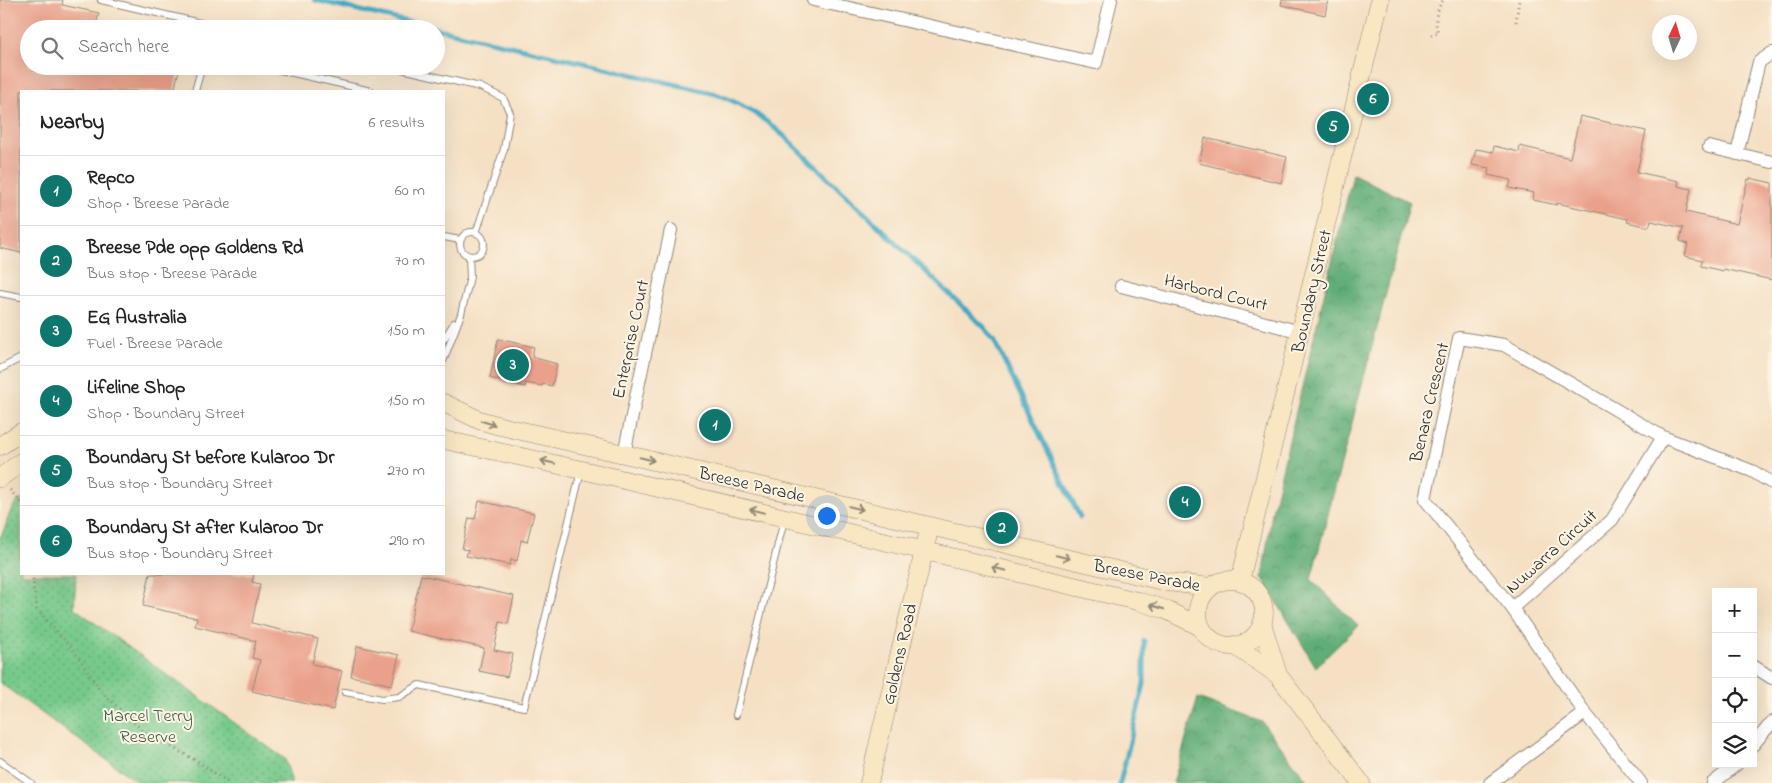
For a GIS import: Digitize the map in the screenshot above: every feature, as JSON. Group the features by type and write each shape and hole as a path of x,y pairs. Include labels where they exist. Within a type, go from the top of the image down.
{"main road":[{"name":"Boundary Street","path":"1240,581 1380,0"},
{"name":"Breese Parade","path":"445,403 479,420 500,426 1167,582 1210,587"},
{"path":"0,446 20,433"},
{"name":"Breese Parade","path":"445,440 582,470 1137,601 1164,609 1201,627"},
{"path":"0,478 20,463"},
{"name":"Goldens Road","path":"869,783 930,526"},
{"path":"1234,646 1243,643 1258,631 1264,612 1262,602 1257,593 1249,586 1240,581 1224,581 1210,587 1202,596 1198,606 1198,617 1201,627 1211,639 1218,643 1234,646 1278,675 1360,783"},
{"path":"1262,622 1278,675"}],"street":[{"path":"814,0 1096,63 1111,0"},
{"path":"1737,154 1759,62 1772,53"},
{"path":"1709,147 1772,162"},
{"name":"Enterprise Court","path":"624,454 671,230"},
{"name":"Harbord Court","path":"1121,286 1301,332"},
{"name":"Benara Crescent","path":"1512,608 1426,499 1459,338 1504,344 1663,437"},
{"path":"1663,437 1752,471 1772,483"},
{"name":"Nuwarra Circuit","path":"1641,783 1585,713 1512,608 1612,520 1663,437"},
{"path":"1757,669 1772,678"},
{"path":"1490,783 1585,713"},
{"path":"1757,740 1772,722"},
{"path":"1713,783 1732,768"}],"lane":[{"path":"101,0 187,20"},
{"path":"195,90 199,75"},
{"path":"302,75 367,90"},
{"path":"428,75 480,87 503,98 510,113 504,149 476,233"},
{"path":"468,232 476,233 484,241 483,250 478,255 469,256 460,249 460,240 468,232"},
{"path":"445,237 460,240"},
{"path":"445,356 461,314 470,277 469,256"},
{"path":"0,293 20,298"},
{"path":"445,338 461,314"},
{"path":"0,369 20,359"},
{"path":"345,692 382,699 399,697 419,685 524,707 582,470"},
{"path":"736,716 784,518"},
{"path":"0,761 31,783"}],"path":[{"path":"1431,35 1438,33 1436,19 1443,0"},
{"path":"1516,22 1519,0"},
{"path":"32,575 37,608 72,648 102,692 143,731 197,761 229,783"}],"green space":[{"path":"1353,174 1410,202 1311,579 1358,626 1316,667 1262,578 1272,512"},
{"name":"Marcel Terry Reserve","path":"20,500 20,575 76,575 74,608 285,759 292,783 139,783 0,683 0,537 10,512"},
{"path":"1198,698 1262,722 1309,783 1173,783"}],"building":[{"path":"0,0 63,0 62,5 99,13 97,20 20,20 20,75 178,75 174,90 20,90 20,253 0,248"},
{"path":"1282,0 1328,0 1325,15 1281,5"},
{"path":"1580,116 1646,131 1637,172 1679,181 1678,186 1691,189 1686,212 1737,224 1748,179 1772,183 1772,280 1701,266 1702,260 1685,256 1688,244 1680,241 1683,228 1651,221 1649,227 1627,222 1628,219 1557,203 1557,205 1533,200 1534,193 1509,188 1511,180 1488,175 1489,168 1472,165 1476,149 1493,152 1494,146 1519,152 1520,146 1570,158"},
{"path":"1205,138 1287,157 1281,183 1199,163"},
{"path":"498,339 534,347 532,357 557,364 552,386 526,383 525,387 490,378"},
{"path":"479,501 534,513 527,542 521,540 517,561 511,559 510,565 466,556 468,550 462,549 469,518 475,519"},
{"path":"150,575 254,575 252,582 260,584 252,623 318,639 312,664 342,671 333,710 252,691 260,660 252,658 256,641 195,626 197,618 143,606"},
{"path":"421,575 514,596 508,624 500,622 494,650 513,654 507,677 479,671 484,648 408,631"},
{"path":"357,646 399,655 392,685 351,676"}],"waterway":[{"path":"315,0 400,20"},
{"path":"445,30 716,94 736,102 760,117 784,136 985,328 994,340 1080,517"},
{"path":"1120,783 1144,684 1144,641"}],"place":[{"name":"Boundary St after Kularoo Dr","path":"1373,99"},
{"name":"Boundary St before Kularoo Dr","path":"1333,127"},
{"name":"EG Australia","path":"513,365"},
{"name":"Repco","path":"715,425"},
{"name":"Lifeline Shop","path":"1185,502"},
{"name":"Breese Pde opp Goldens Rd","path":"1002,528"}]}
